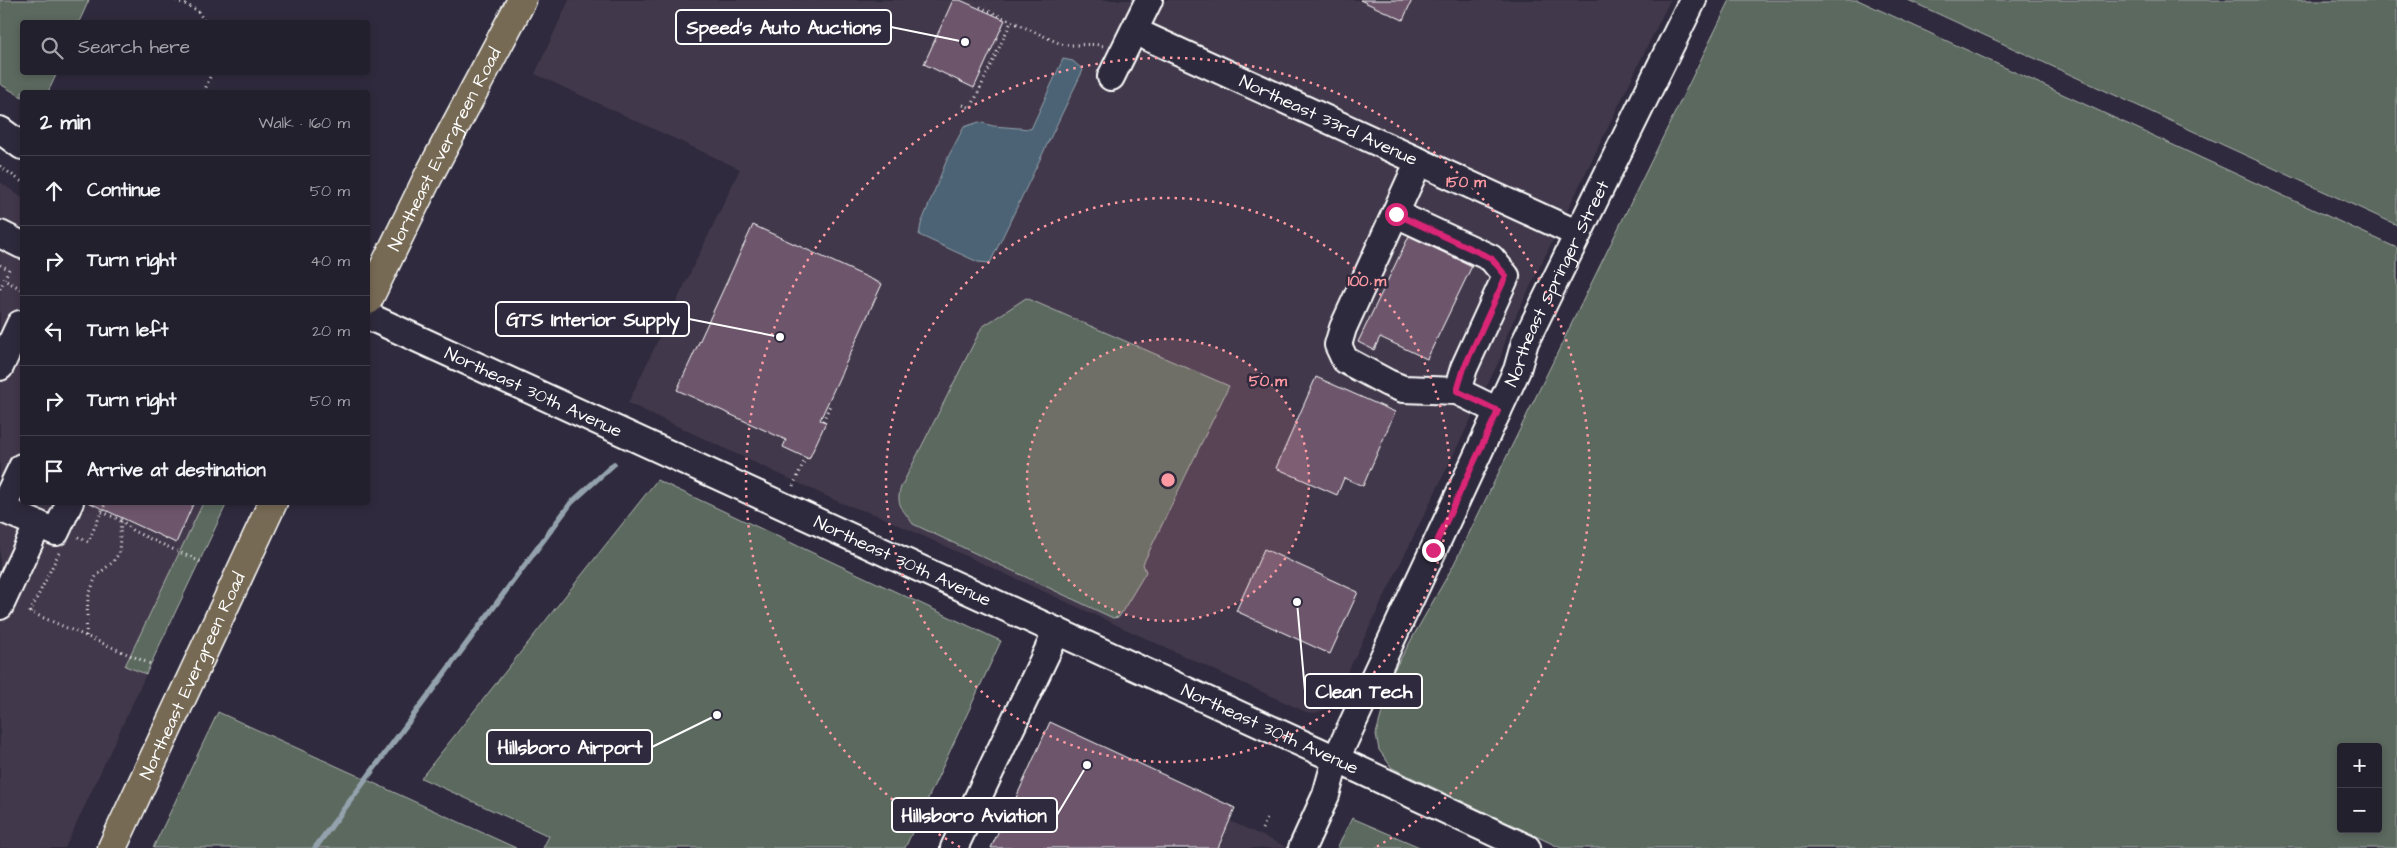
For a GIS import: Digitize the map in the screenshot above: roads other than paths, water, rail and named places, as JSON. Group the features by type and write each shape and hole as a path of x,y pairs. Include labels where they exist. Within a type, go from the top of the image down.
{"main road":[{"name":"Northeast Evergreen Road","path":"370,296 428,177 522,0"},
{"name":"Northeast Evergreen Road","path":"112,848 272,505"}],"street":[{"path":"1111,77 1149,0"},
{"name":"Northeast Springer Street","path":"1302,848 1326,795 1336,759 1517,370 1525,342 1693,0"},
{"name":"Northeast 33rd Avenue","path":"1134,31 1578,234"},
{"path":"0,130 20,145"},
{"path":"1419,161 1343,328 1338,345 1345,360 1403,389 1457,391 1498,411"},
{"path":"1396,214 1491,258 1506,276 1464,368 1457,391"},
{"path":"0,234 20,244"},
{"name":"Northeast 30th Avenue","path":"370,317 1527,848"},
{"path":"0,367 20,324"},
{"path":"20,471 1,508 56,532 69,505"},
{"path":"0,606 38,524"},
{"path":"954,848 1057,631"}],"water":[{"path":"1063,59 1073,61 1083,70 990,263 978,262 919,235 921,224 948,157 964,127 979,122 993,126 1031,129"}],"waterway":[{"path":"315,848 571,503 614,464"}],"place":[{"name":"Speed's Auto Auctions","path":"965,42"},
{"name":"GTS Interior Supply","path":"780,337"},
{"name":"Clean Tech","path":"1297,602"},
{"name":"Hillsboro Airport","path":"717,715"},
{"name":"Hillsboro Aviation","path":"1087,765"}]}
